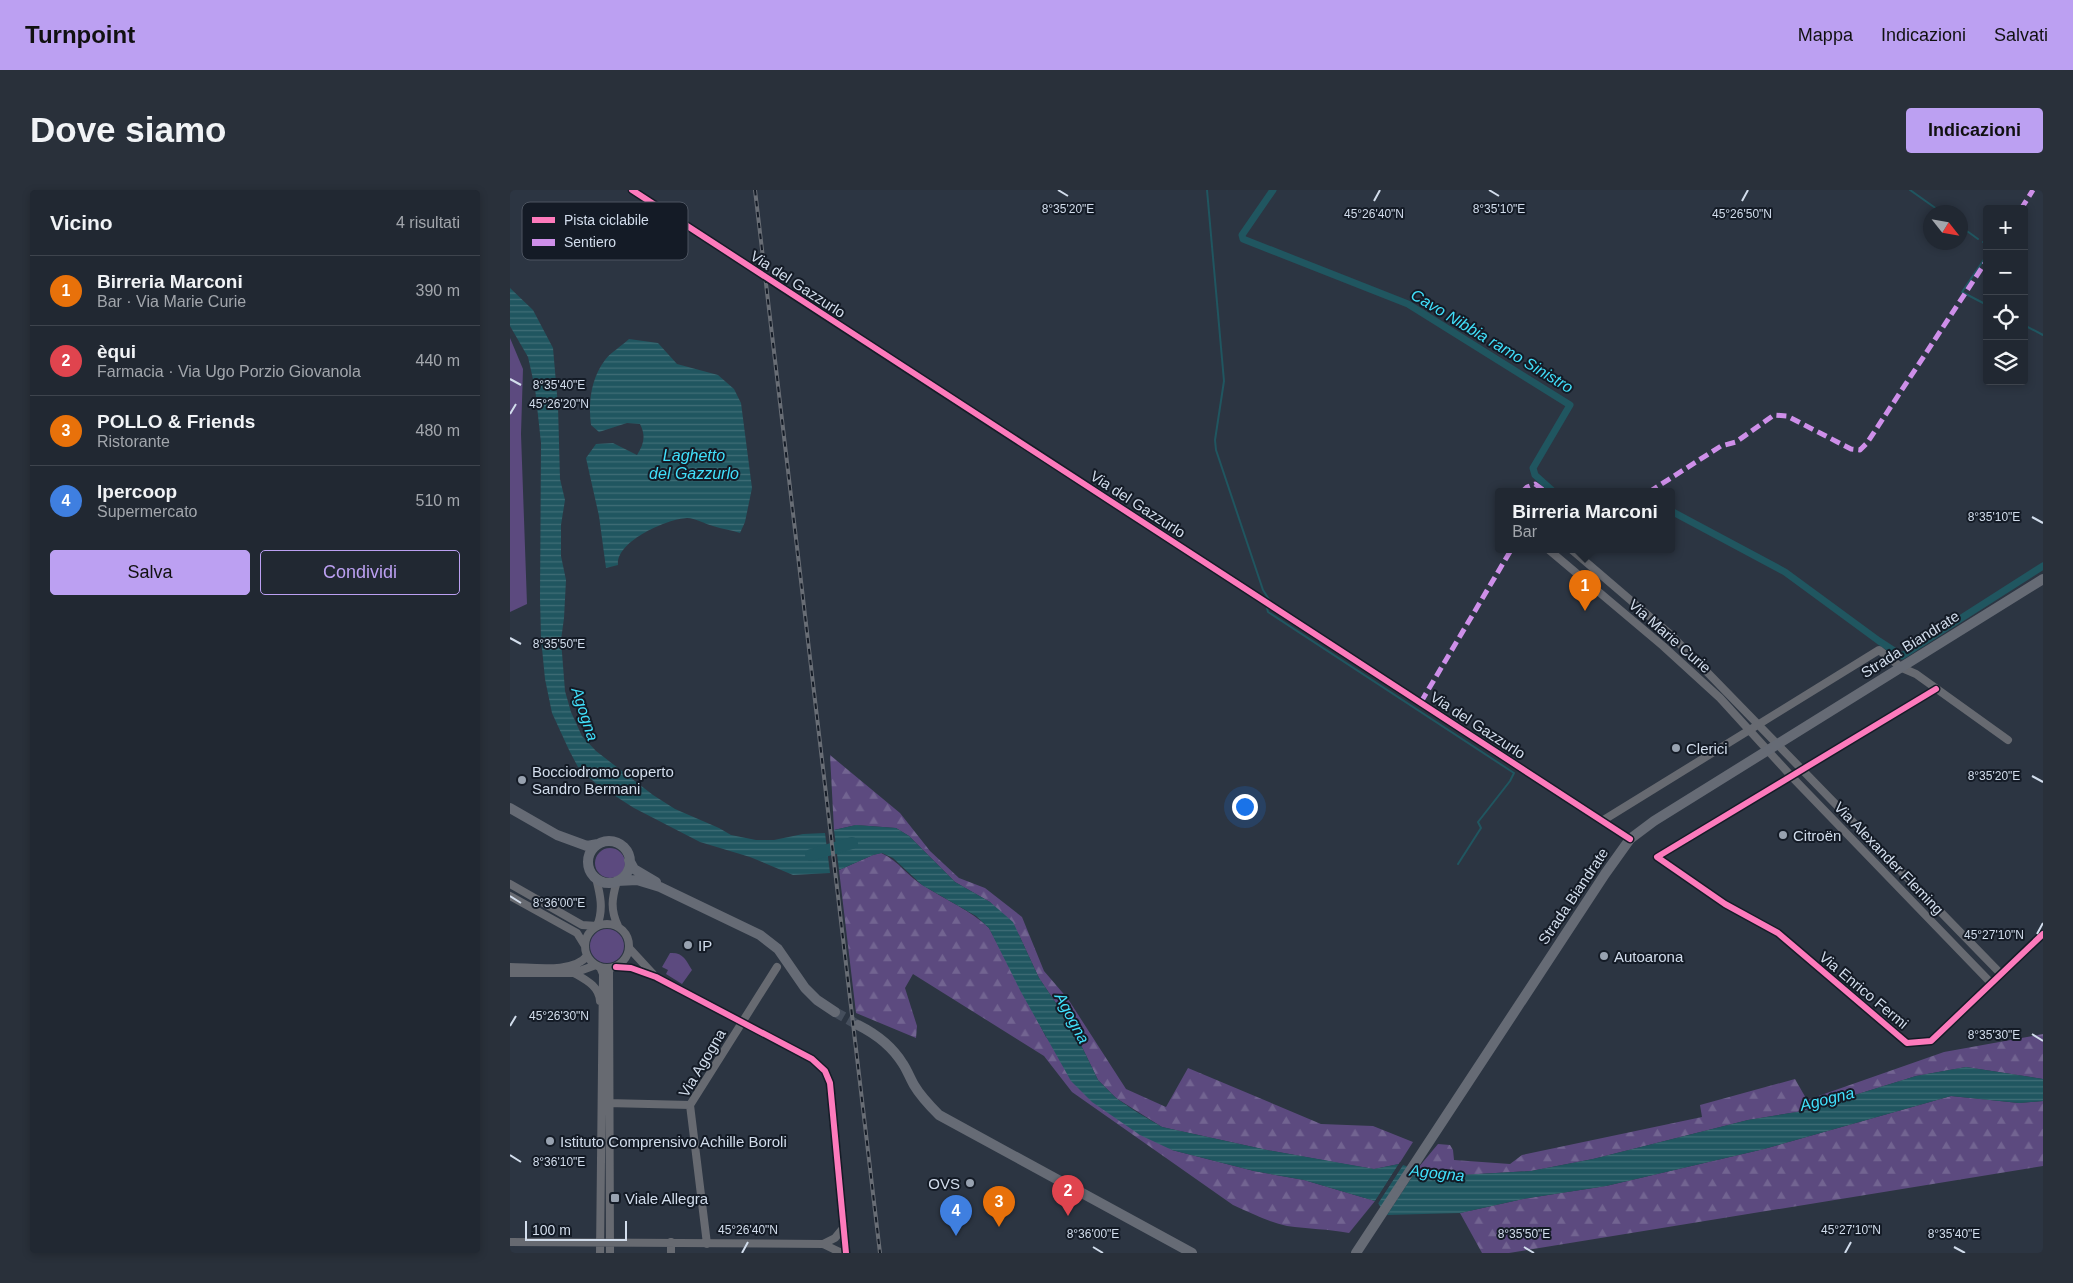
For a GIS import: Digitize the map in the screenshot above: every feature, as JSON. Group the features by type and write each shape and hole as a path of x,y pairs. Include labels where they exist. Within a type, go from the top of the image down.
{"main road":[{"name":"Strada Biandrate","path":"1356,1253 1548,960 1630,839 1654,821 2043,579"},
{"path":"510,808 557,835 587,846 612,842 618,844 624,848 634,869 656,882 660,887"},
{"path":"557,835 586,855 589,868 596,878 608,883 637,880 660,887 760,935 778,949 805,988 817,1000 835,1012"},
{"path":"588,861 590,854 599,844"},
{"path":"617,881 627,872 630,860"},
{"path":"858,1025 874,1033 888,1046 903,1064 913,1084 925,1101 940,1115 1192,1253"}],"street":[{"name":"Via del Gazzurlo","path":"632,190 650,202"},
{"name":"Via del Gazzurlo","path":"688,226 1630,839"},
{"name":"Via Marie Curie","path":"1553,553 1663,646 1720,698 1767,751"},
{"name":"Via Marie Curie","path":"1576,553 1670,634 1778,744"},
{"path":"1602,821 1879,650 1902,668 1916,674 2008,740"},
{"path":"1792,777 1936,689"},
{"name":"Via Alexander Fleming","path":"1778,744 2001,974"},
{"name":"Via Alexander Fleming","path":"1767,751 1991,984"},
{"name":"Via Enrico Fermi","path":"1792,777 1657,857 1725,904 1778,933 1907,1043 1930,1041 2043,934"},
{"path":"585,946 587,936 598,926 600,918 601,900 596,878"},
{"path":"617,881 611,905 618,926 628,937 630,949 656,977"},
{"path":"510,884 582,925 598,926 612,924 618,926"},
{"path":"510,896 577,933 585,946 587,956 598,966 603,974 600,1253"},
{"path":"613,967 626,958 630,949"},
{"path":"510,967 565,968 578,963 587,956"},
{"path":"510,973 574,973 598,966 631,968 656,977 812,1059 826,1071 830,1083 845,1244 844,1253 823,1244 510,1242"},
{"path":"610,1253 610,1104 613,967"},
{"name":"Via Agogna","path":"707,1244 690,1105 777,967"},
{"path":"574,973 594,987 600,995 602,1009"},
{"path":"602,1103 690,1105"},
{"path":"823,1244 835,1238 844,1227"},
{"path":"671,1242 671,1253"}],"green space":[{"path":"510,338 523,369 521,434 527,604 510,612"},
{"path":"830,755 900,813 930,851 959,878 985,888 1022,917 1044,971 1068,999 1126,1089 1166,1107 1188,1068 1321,1124 1373,1126 1413,1142 1399,1164 1374,1169 1267,1150 1162,1127 1116,1098 1098,1080 1062,1012 1039,978 1019,935 990,902 955,882 909,836 896,828 856,825 834,830"},
{"path":"610,848 621,852 625,863 621,874 610,878 599,874 595,863 599,852"},
{"path":"881,853 893,860 918,882 966,910 989,928 1046,1037 1172,1150 1254,1171 1304,1180 1375,1201 1349,1233 1287,1226 1266,1220 1233,1205 1072,1092 1044,1056 913,974 905,988 917,1026 916,1038 856,1013 839,870"},
{"path":"607,929 614,930 619,934 623,939 623,953 619,958 614,962 607,963 600,962 595,958 591,953 590,946 591,939 595,934 600,930"},
{"path":"670,953 681,955 692,970 682,984 666,974 668,970 662,967"},
{"path":"2043,1034 2043,1079 1966,1067 1916,1076 1803,1111 1748,1120 1593,1159 1531,1171 1461,1175 1418,1168 1438,1144 1450,1145 1453,1150 1454,1160 1510,1164 1522,1155 1702,1117 1700,1105 1795,1079 1807,1100 1944,1052"},
{"path":"1951,1096 2019,1103 2043,1101 2043,1166 1509,1253 1482,1253 1460,1213 1523,1199 1606,1186 1764,1149"}],"water":[{"path":"510,288 533,310 553,348 558,406 560,479 565,500 561,525 561,556 566,580 561,640 565,691 571,712 582,736 596,751 653,795 675,809 731,835 756,840 774,840 803,834 825,833 830,873 793,875 750,857 700,842 634,808 598,785 579,769 552,713 545,679 540,599 541,443 535,388 528,357 510,326"},
{"name":"Laghetto del Gazzurlo","path":"629,339 658,343 677,364 718,375 734,389 741,403 752,488 745,522 740,533 693,519 678,519 644,533 625,548 620,556 618,565 606,568 599,516 586,458 596,444 613,443 637,455 643,444 644,436 640,424 627,423 599,432 591,425 590,400 596,375 600,367 607,357"},
{"path":"856,825 896,828 909,836 955,882 990,902 1013,922 1039,978 1062,1012 1098,1080 1116,1098 1162,1127 1267,1150 1374,1169 1399,1164 1375,1201 1304,1180 1254,1171 1172,1150 1140,1135 1092,1102 1071,1081 1021,992 989,928 976,916 922,885 893,858 882,853 839,870 834,830"},
{"path":"1966,1067 2043,1079 2043,1101 2019,1103 1951,1096 1764,1149 1606,1186 1523,1199 1460,1213 1387,1215 1418,1168 1461,1175 1531,1171 1593,1159 1748,1120 1803,1111 1916,1076"},
{"path":"1403,1165 1409,1167 1382,1209 1378,1203"}],"pier":[{"path":"1400,1162 1404,1163 1377,1205 1374,1203"}],"waterway":[{"path":"1207,190 1224,381 1215,440 1216,450 1263,590 1270,601"},
{"name":"Cavo Nibbia ramo Sinistro","path":"1273,190 1242,235 1243,239 1408,304 1570,405 1533,468 1535,475 1550,488"},
{"path":"1910,190 1931,205"},
{"path":"1968,232 1978,239"},
{"path":"1983,261 1962,292 1983,303"},
{"path":"2028,327 2043,335"},
{"name":"Cavo Nibbia ramo Sinistro","path":"1675,513 1785,572 1902,656 2043,566"},
{"path":"1267,608 1268,612 1514,773 1510,781 1478,822 1481,828 1458,864"},
{"name":"Agogna","path":"811,855 852,843"}],"tunnel":[{"path":"835,1012 858,1025"}],"railway":[{"path":"755,190 880,1253"}],"marked path":[{"path":"2024,205 2033,190"},
{"path":"1655,488 1721,446 1736,442 1774,415 1787,416 1851,449 1860,450 1867,443 1983,266"},
{"path":"1526,488 1535,484 1540,488"},
{"path":"1421,702 1509,553"}],"cycle path":[{"path":"632,190 650,202"},
{"path":"688,226 1630,839"},
{"path":"1936,689 1657,857 1725,904 1778,933 1907,1043 1931,1041 2043,934"},
{"path":"616,967 631,968 656,977 812,1059 825,1071 830,1083 846,1253"}],"place":[{"name":"Birreria Marconi","path":"1585,611"},
{"name":"Clerici","path":"1676,748"},
{"name":"Bocciodromo coperto Sandro Bermani","path":"522,780"},
{"name":"Citroën","path":"1783,835"},
{"name":"IP","path":"688,945"},
{"name":"Autoarona","path":"1604,956"},
{"name":"Istituto Comprensivo Achille Boroli","path":"550,1141"},
{"name":"OVS","path":"970,1183"},
{"name":"Viale Allegra","path":"615,1198"},
{"name":"èqui","path":"1068,1216"},
{"name":"POLLO & Friends","path":"999,1227"},
{"name":"Ipercoop","path":"956,1236"}]}
